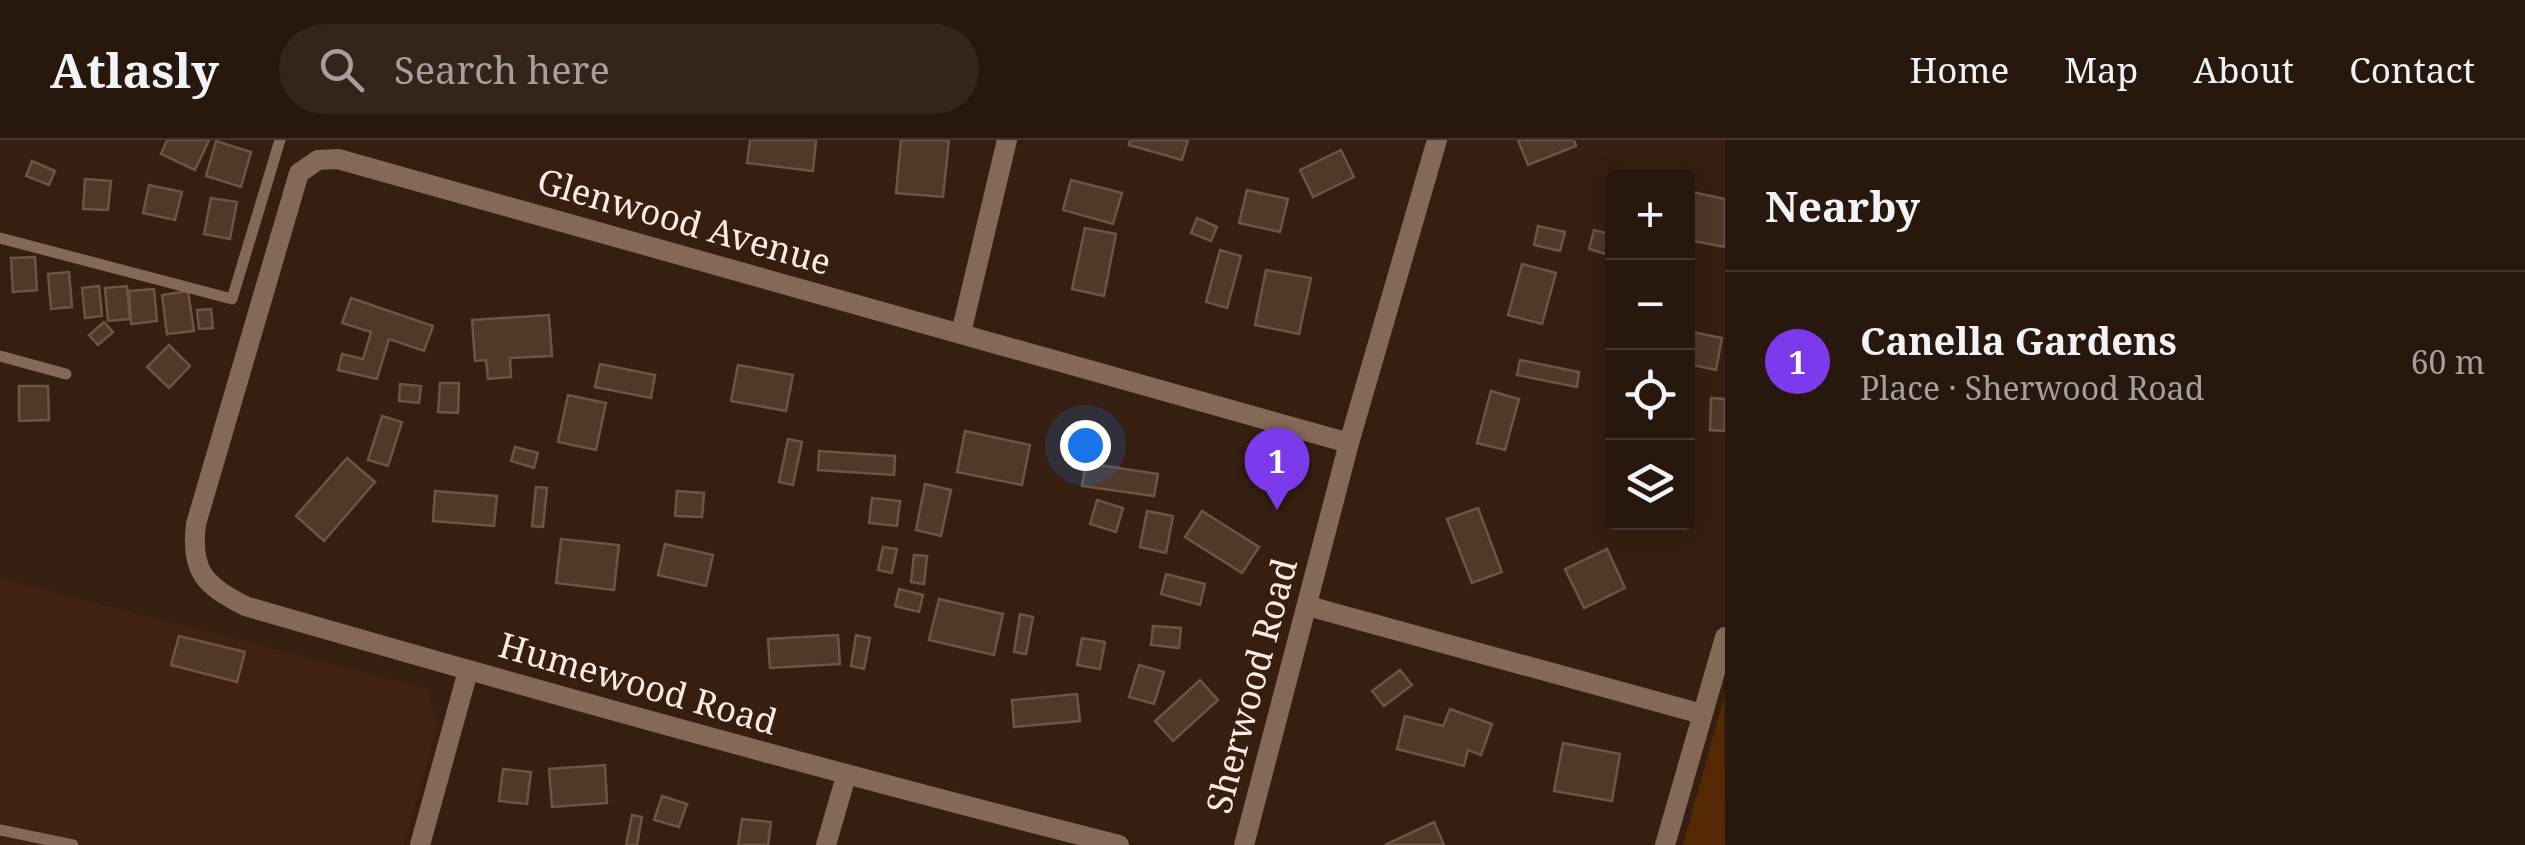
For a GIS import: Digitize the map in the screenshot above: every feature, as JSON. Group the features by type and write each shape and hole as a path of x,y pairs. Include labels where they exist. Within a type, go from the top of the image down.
{"street":[{"path":"962,333 1008,140"},
{"name":"Sherwood Road","path":"1244,845 1349,442 1438,140"},
{"name":"Glenwood Avenue","path":"196,524 298,174 318,160 338,159 1349,442"},
{"name":"Humewood Road","path":"196,524 195,561 216,592 245,606 846,776 1119,845"},
{"path":"1308,606 1702,714"},
{"path":"1665,845 1724,641"},
{"path":"420,845 468,671"},
{"path":"826,845 846,776"}],"lane":[{"path":"0,238 232,299 280,140"},
{"path":"0,356 66,374"},
{"path":"0,830 73,845"}],"shaded area":[{"path":"0,578 429,689 438,725 404,845 0,845"},
{"path":"1724,698 1725,845 1683,845"}],"building":[{"path":"167,140 209,140 195,170 161,154"},
{"path":"750,140 816,140 813,171 747,163"},
{"path":"901,140 949,140 943,197 896,193"},
{"path":"1130,140 1188,140 1182,160 1129,145"},
{"path":"1518,140 1574,140 1576,146 1528,165"},
{"path":"216,141 251,152 241,187 206,176"},
{"path":"1341,150 1354,177 1313,197 1300,170"},
{"path":"32,161 55,171 49,185 26,176"},
{"path":"85,179 111,181 108,210 83,209"},
{"path":"1071,180 1122,193 1113,224 1063,210"},
{"path":"149,185 182,192 175,220 143,213"},
{"path":"1247,190 1288,199 1280,232 1239,223"},
{"path":"1695,193 1725,199 1725,247 1695,241"},
{"path":"211,198 237,202 230,239 204,234"},
{"path":"1197,218 1217,227 1211,241 1191,233"},
{"path":"1538,226 1565,232 1560,251 1534,245"},
{"path":"1085,228 1116,234 1104,296 1072,289"},
{"path":"1594,230 1605,233 1605,254 1589,249"},
{"path":"1220,250 1241,256 1227,308 1206,302"},
{"path":"35,257 37,290 13,292 11,258"},
{"path":"1522,264 1556,273 1542,324 1508,315"},
{"path":"1266,270 1311,278 1299,334 1255,325"},
{"path":"69,272 72,307 51,309 48,274"},
{"path":"99,286 102,316 85,318 82,288"},
{"path":"127,286 130,319 108,321 105,288"},
{"path":"154,289 157,321 131,324 129,291"},
{"path":"188,291 194,331 167,334 162,295"},
{"path":"351,298 433,326 424,351 389,339 377,379 338,370 342,354 363,359 371,332 342,323"},
{"path":"211,309 213,328 199,329 197,310"},
{"path":"549,315 552,356 510,358 511,377 488,379 486,360 475,361 472,320"},
{"path":"104,322 113,332 98,345 89,335"},
{"path":"1695,333 1722,338 1716,370 1695,366"},
{"path":"169,345 190,366 169,388 147,367"},
{"path":"1520,360 1579,372 1577,387 1517,375"},
{"path":"600,364 655,375 651,398 595,387"},
{"path":"738,365 793,375 786,411 731,401"},
{"path":"440,383 459,383 458,413 438,412"},
{"path":"400,384 421,386 419,403 399,401"},
{"path":"19,386 48,386 49,420 19,421"},
{"path":"1491,391 1519,399 1505,450 1477,443"},
{"path":"568,395 606,403 596,450 558,442"},
{"path":"1711,398 1725,399 1725,431 1710,430"},
{"path":"382,416 402,422 388,466 368,460"},
{"path":"965,431 1030,445 1022,485 957,472"},
{"path":"788,439 802,442 793,485 779,482"},
{"path":"515,447 538,453 534,468 511,461"},
{"path":"819,451 895,456 894,475 818,470"},
{"path":"347,458 375,482 324,541 296,516"},
{"path":"1086,463 1158,474 1154,496 1082,486"},
{"path":"925,484 951,490 941,536 916,530"},
{"path":"536,487 547,488 543,527 532,526"},
{"path":"435,491 497,496 494,526 433,521"},
{"path":"677,491 704,493 702,517 675,516"},
{"path":"872,498 900,501 897,526 869,523"},
{"path":"1097,500 1123,508 1116,532 1090,524"},
{"path":"1478,508 1502,572 1472,583 1447,519"},
{"path":"1147,511 1173,516 1166,553 1140,547"},
{"path":"1202,511 1259,547 1242,573 1185,537"},
{"path":"561,539 619,545 614,590 556,583"},
{"path":"665,544 713,555 706,586 658,575"},
{"path":"883,547 897,549 892,573 878,570"},
{"path":"1607,549 1625,588 1584,608 1565,569"},
{"path":"914,555 927,556 924,584 911,582"},
{"path":"1166,574 1205,584 1200,605 1161,594"},
{"path":"899,589 923,595 919,612 895,606"},
{"path":"939,599 1003,614 994,655 929,640"},
{"path":"1020,614 1033,617 1026,654 1014,652"},
{"path":"1153,626 1181,628 1179,648 1151,645"},
{"path":"838,635 840,664 770,668 768,639"},
{"path":"856,635 870,638 864,669 851,666"},
{"path":"179,636 245,652 237,682 171,665"},
{"path":"1082,638 1105,642 1100,669 1077,665"},
{"path":"1139,665 1164,672 1154,704 1129,697"},
{"path":"1400,670 1412,685 1384,706 1372,691"},
{"path":"1200,680 1218,700 1173,741 1155,721"},
{"path":"1077,694 1080,721 1014,727 1012,700"},
{"path":"1450,709 1492,724 1481,755 1468,750 1464,766 1397,749 1405,716 1443,726"},
{"path":"1563,743 1620,754 1612,801 1554,791"},
{"path":"605,765 607,803 552,807 549,769"},
{"path":"503,769 531,772 527,804 499,801"},
{"path":"662,796 687,804 679,827 654,820"},
{"path":"632,815 642,817 637,845 626,845"},
{"path":"742,819 771,822 768,845 738,845"},
{"path":"1434,822 1444,845 1385,845"}],"place":[{"name":"Canella Gardens","path":"1277,510"}]}
